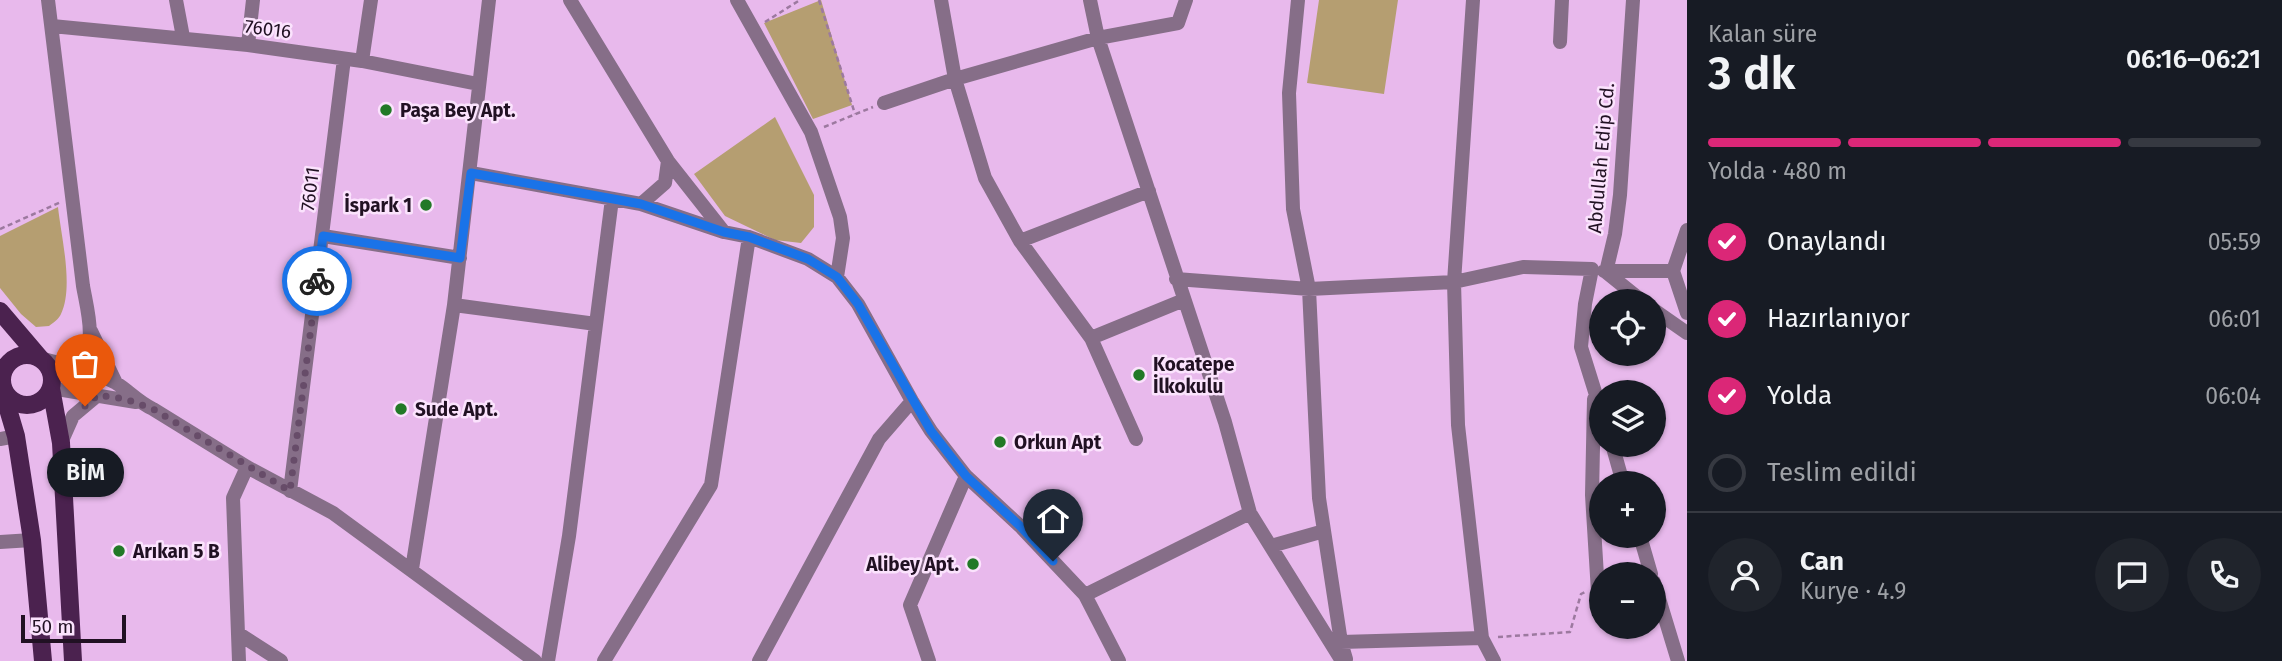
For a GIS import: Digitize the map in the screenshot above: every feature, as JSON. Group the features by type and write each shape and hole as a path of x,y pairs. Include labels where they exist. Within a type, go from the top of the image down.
{"main road":[{"path":"0,311 51,372 51,388 61,443 73,661"},
{"path":"40,358 23,355 15,358 4,370 2,384 8,437 32,540 43,661"},
{"path":"2,384 12,400 27,405 42,400 51,388"}],"street":[{"path":"48,0 91,330 84,360 77,368"},
{"path":"176,0 183,37"},
{"path":"248,45 253,0"},
{"path":"362,61 371,0"},
{"path":"412,569 454,305 489,0"},
{"path":"570,0 668,161 724,232"},
{"path":"737,0 811,132 840,217 844,239 837,277"},
{"path":"941,0 955,79 985,178 1020,241 1091,338 1136,439"},
{"path":"1090,0 1098,38 1225,422 1250,513 1344,661"},
{"path":"884,103 955,79 1098,38 1178,23 1186,0"},
{"path":"1298,0 1289,93 1293,209 1309,289 1320,498 1344,661"},
{"path":"1474,0 1454,282 1458,425 1482,638 1494,661"},
{"path":"1560,42 1562,0"},
{"name":"Abdullah Edip Cd.","path":"1592,380 1581,347 1585,304 1615,234 1633,0"},
{"name":"76016","path":"52,26 248,45 362,61 478,83"},
{"name":"76011","path":"290,491 344,59"},
{"path":"641,204 665,183 668,161"},
{"path":"471,173 641,204 724,232 749,237 808,259 837,277 858,304 931,431 966,476 1020,526 1085,595 1119,661"},
{"path":"1020,241 1149,191"},
{"path":"548,661 569,536 612,199"},
{"path":"1687,230 1673,271 1687,313"},
{"path":"323,236 460,258"},
{"path":"604,661 711,485 749,237"},
{"path":"1177,279 1309,289 1454,282 1523,267 1673,271"},
{"path":"1599,270 1625,289"},
{"path":"1091,338 1184,300"},
{"path":"454,305 596,324"},
{"path":"1666,318 1687,333"},
{"path":"91,330 116,383"},
{"path":"40,358 116,383 139,402 247,467 333,513 412,569 531,660"},
{"path":"51,388 139,402"},
{"path":"61,443 73,416 98,395"},
{"path":"759,661 879,439 912,401"},
{"path":"1593,457 1592,495 1597,562"},
{"path":"239,661 233,498 247,467"},
{"path":"929,661 910,606 966,476"},
{"path":"1085,595 1250,513"},
{"path":"1271,546 1324,531"},
{"path":"0,542 32,540"},
{"path":"1666,623 1681,659"},
{"path":"239,634 281,661"},
{"path":"1341,642 1482,638"}],"path":[{"path":"753,29 800,0"},
{"path":"819,0 855,114"},
{"path":"811,132 884,103"},
{"path":"0,229 72,196"},
{"path":"1482,638 1570,632 1581,594 1589,593"}],"shaded area":[{"path":"821,0 852,105 813,119 764,23"},
{"path":"1319,0 1398,0 1384,94 1307,83"},
{"path":"775,117 814,195 814,227 801,243 775,240 725,216 694,174"},
{"path":"58,207 67,276 65,303 60,316 54,322 49,326 36,327 21,314 0,288 0,236"}],"way so far":[{"path":"85,406 98,395 139,402 290,491 317,281"}],"place":[{"name":"Paşa Bey Apt.","path":"386,110"},
{"name":"İspark 1","path":"426,205"},
{"name":"Kocatepe İlkokulu","path":"1139,375"},
{"name":"BİM","path":"85,406"},
{"name":"Sude Apt.","path":"401,409"},
{"name":"Orkun Apt","path":"1000,442"},
{"name":"Arıkan 5 B","path":"119,551"},
{"name":"Alibey Apt.","path":"973,564"}],"route":[{"path":"317,281 323,236 460,258 471,173 641,204 724,232 749,237 808,259 837,277 858,304 921,416 966,476 1053,561"}]}
